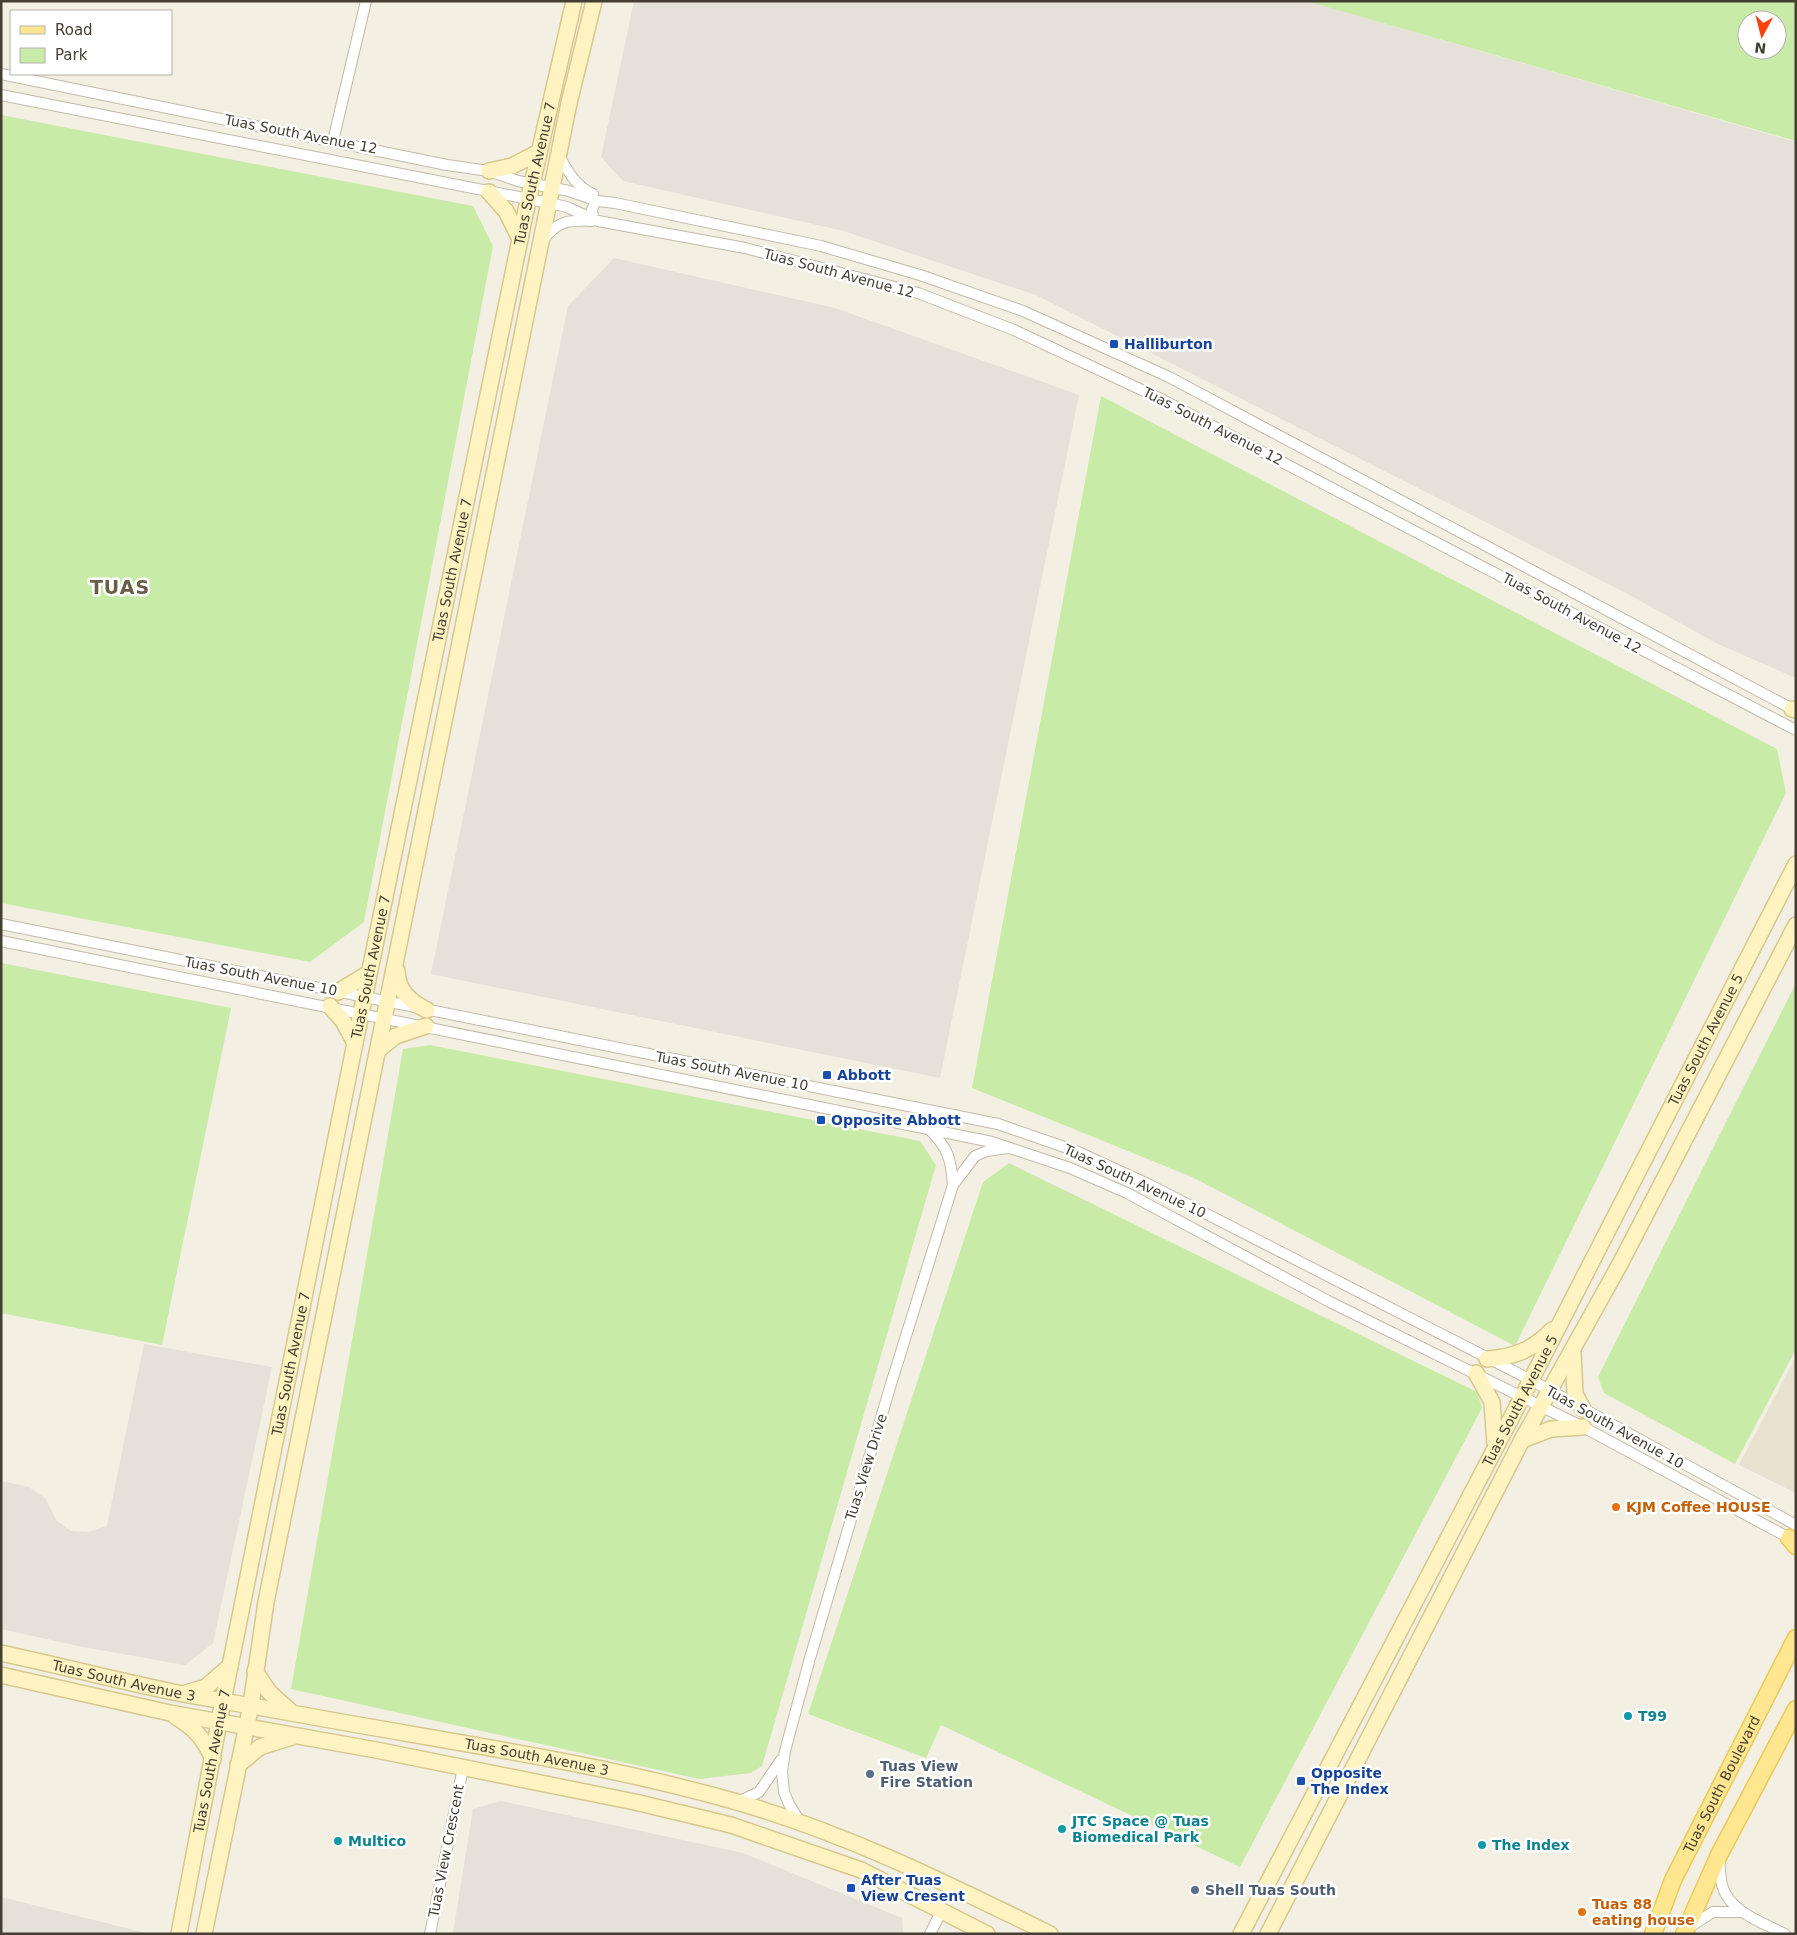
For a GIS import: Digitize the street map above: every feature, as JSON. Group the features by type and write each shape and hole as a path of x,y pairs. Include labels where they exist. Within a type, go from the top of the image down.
{"main road":[{"name":"Tuas South Boulevard","path":"1653,1934 1673,1880 1796,1638"},
{"path":"1685,1932 1719,1855 1796,1709"}],"street":[{"path":"333,141 366,1"},
{"name":"Tuas South Avenue 7","path":"180,1934 223,1701 364,997 528,200 574,1"},
{"name":"Tuas South Avenue 7","path":"204,1934 251,1704 266,1602 558,156 594,1"},
{"name":"Tuas South Avenue 12","path":"1,74 489,171 598,201 614,202 822,246 920,275 1023,311 1178,382 1794,710"},
{"name":"Tuas South Avenue 12","path":"1,95 549,203 566,207 596,220 745,248 918,293 1014,330 1176,407 1796,730"},
{"path":"489,171 512,166 539,152"},
{"path":"558,156 583,189 614,202"},
{"path":"489,192 506,211 520,239"},
{"path":"541,242 560,222 596,220 593,206 598,201"},
{"name":"Tuas South Avenue 5","path":"1241,1934 1495,1445 1531,1380 1796,864"},
{"name":"Tuas South Avenue 10","path":"1,924 364,997 386,1010 426,1026 992,1142 1070,1168 1127,1193 1330,1302 1583,1427 1794,1537"},
{"name":"Tuas South Avenue 5","path":"1268,1934 1522,1440 1573,1351 1796,925"},
{"name":"Tuas South Avenue 10","path":"1,941 361,1013 386,1010 427,1010 998,1124 1076,1151 1150,1184 1531,1380 1583,1409 1794,1537"},
{"path":"397,960 398,985 416,1004 427,1010"},
{"path":"338,992 369,973"},
{"path":"330,1006 343,1021 355,1043"},
{"path":"378,1050 396,1036 426,1026"},
{"name":"Tuas View Drive","path":"929,1129 943,1143 949,1154 953,1185"},
{"name":"Tuas View Drive","path":"800,1822 784,1792 782,1771 785,1751 810,1658 891,1384 953,1185 976,1156 987,1151 1010,1148"},
{"path":"1487,1359 1523,1353 1543,1340 1560,1322"},
{"path":"1573,1351 1575,1392 1583,1409"},
{"path":"1476,1374 1492,1402 1495,1445"},
{"path":"1522,1440 1551,1429 1583,1427"},
{"name":"Tuas South Avenue 3","path":"1,1653 182,1694 251,1704 602,1770 737,1802 800,1822 861,1846 955,1886 1050,1934"},
{"path":"182,1694 206,1687 230,1666"},
{"path":"255,1671 269,1692 293,1713"},
{"name":"Tuas South Avenue 3","path":"1,1675 170,1713 220,1720 635,1802 731,1825 860,1870 987,1934"},
{"path":"170,1713 195,1730 205,1742 213,1759"},
{"path":"238,1765 260,1747 296,1736"},
{"name":"Tuas View Drive","path":"737,1802 759,1792 776,1770 785,1751"},
{"name":"Tuas View Crescent","path":"430,1934 463,1768"},
{"path":"860,1870 857,1861 861,1846"},
{"path":"1719,1855 1726,1894 1742,1912 1785,1934"},
{"path":"930,1934 942,1910"},
{"path":"1685,1932 1713,1912 1742,1912"}],"shaded area":[{"name":"Halliburton","path":"634,1 1307,1 1796,142 1796,678 1716,643 1626,593 1036,295 844,231 623,181 601,157"},
{"path":"614,258 835,308 1079,395 940,1078 431,974 568,306"},
{"path":"144,1344 272,1367 213,1643 185,1665 83,1647 1,1629 1,1481 29,1487 45,1498 57,1521 71,1531 88,1532 107,1526"},
{"path":"1796,1356 1796,1493 1739,1465"},
{"path":"501,1801 743,1853 902,1918 903,1934 453,1934 473,1809"},
{"path":"1,1897 150,1934 1,1934"}],"green space":[{"path":"1306,1 1796,1 1796,141"},
{"path":"1,115 473,206 493,246 364,922 310,962 1,903"},
{"path":"1101,396 1777,749 1786,793 1515,1346 1192,1177 972,1088"},
{"path":"1,963 231,1008 162,1345 1,1313"},
{"path":"1796,983 1796,1349 1735,1464 1604,1393 1598,1377"},
{"path":"430,1045 920,1141 936,1165 762,1766 751,1773 699,1779 291,1689 403,1049"},
{"path":"1009,1163 1477,1392 1482,1408 1240,1867 941,1725 926,1758 808,1714 983,1182"}],"place":[{"name":"Halliburton","path":"1114,344"},
{"name":"Abbott","path":"827,1075"},
{"name":"Opposite Abbott","path":"821,1120"},
{"name":"KJM Coffee HOUSE","path":"1616,1507"},
{"name":"T99","path":"1628,1716"},
{"name":"Tuas View Fire Station","path":"870,1774"},
{"name":"Opposite The Index","path":"1301,1781"},
{"name":"JTC Space @ Tuas Biomedical Park","path":"1062,1829"},
{"name":"Multico","path":"338,1841"},
{"name":"The Index","path":"1482,1845"},
{"name":"After Tuas View Cresent","path":"851,1888"},
{"name":"Shell Tuas South","path":"1195,1890"},
{"name":"Tuas 88 eating house","path":"1582,1912"}],"district":[{"name":"TUAS","path":"120,587"}]}
